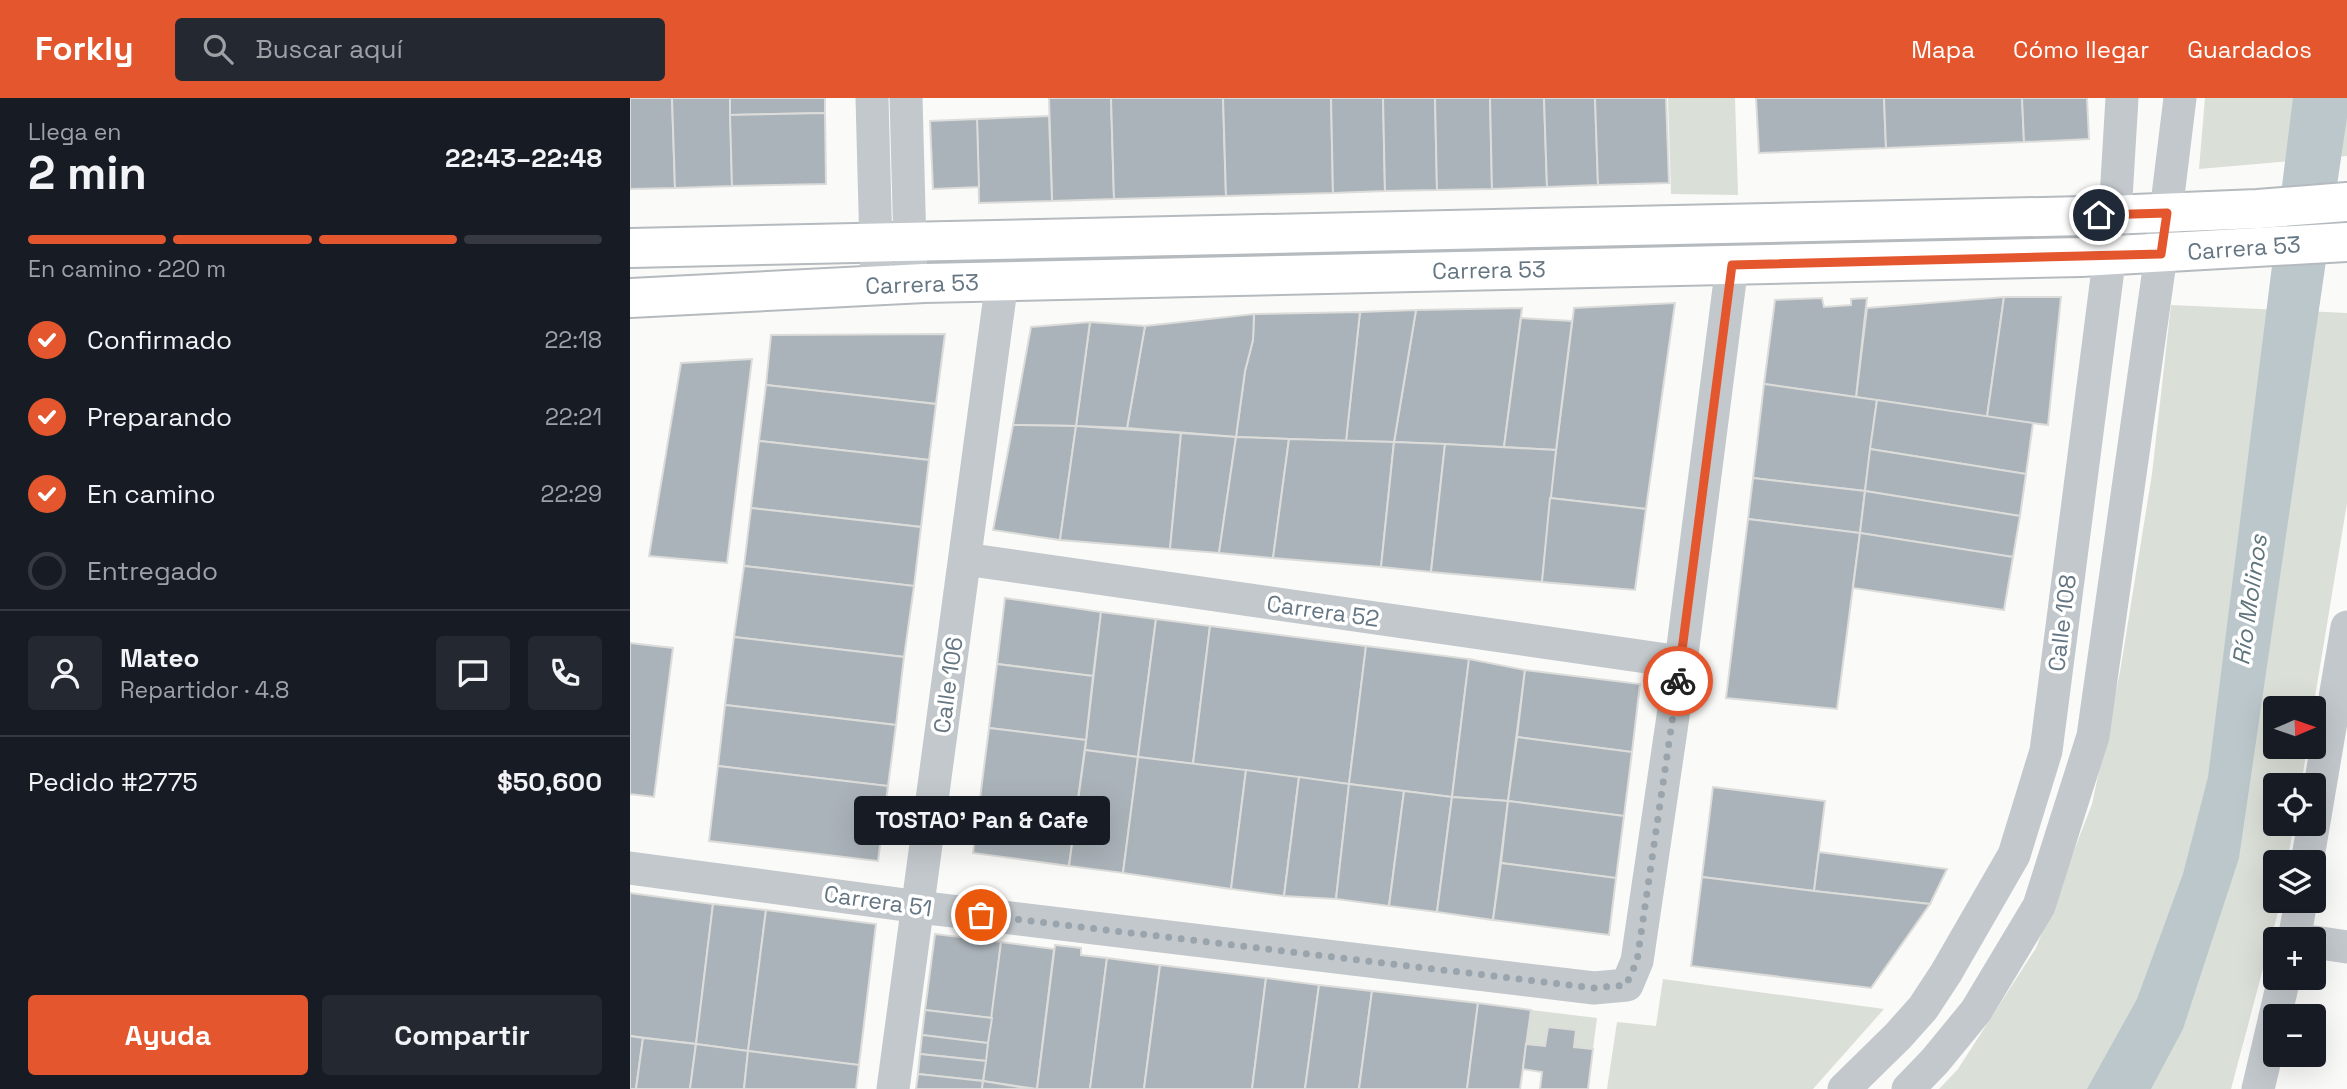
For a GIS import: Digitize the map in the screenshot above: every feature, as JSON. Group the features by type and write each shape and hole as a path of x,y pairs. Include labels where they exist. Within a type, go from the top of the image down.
{"main road":[{"name":"Carrera 53","path":"630,248 2115,215 2347,202"},
{"name":"Carrera 53","path":"630,298 894,284 2109,256 2347,242"}],"street":[{"path":"872,98 893,242"},
{"path":"894,284 893,242 906,98"},
{"name":"Calle 108","path":"1844,1089 1923,1008 1946,973 2014,855 2046,751 2115,215 2122,98"},
{"name":"Calle 108","path":"1908,1089 1976,1011 2039,906 2093,736 2167,213 2180,98"},
{"path":"1681,662 1732,265"},
{"name":"Calle 106","path":"892,1089 1002,281"},
{"name":"Carrera 52","path":"965,559 1681,662"},
{"path":"2309,850 2347,627"},
{"name":"Carrera 51","path":"630,868 918,907 1594,988 1626,985 1637,961 1681,662"},
{"path":"2326,944 2347,947"},
{"path":"2258,1089 2263,1067"}],"shaded area":[{"path":"1668,98 1735,98 1738,195 1671,194"},
{"path":"2205,98 2347,98 2347,156 2199,169"},
{"path":"2171,305 2347,313 2347,503 2315,696 2263,696 2263,760 2305,760 2303,773 2263,773 2263,836 2292,836 2289,850 2263,850 2263,913 2278,913 2274,927 2263,927 2263,969 2231,1089 1939,1089 1958,1069 2036,948 2092,804 2120,672 2152,474"},
{"path":"1663,979 1884,1009 1813,1089 1607,1089 1617,1022 1656,1026"},
{"path":"1531,1010 1597,1018 1593,1049 1574,1047 1576,1030 1548,1027 1545,1046 1526,1044"}],"water":[{"name":"Río Molinos","path":"2293,98 2347,98 2347,117 2239,858 2183,1029 2151,1089 2087,1089 2137,999 2183,874 2208,777"}],"building":[{"path":"630,98 672,98 675,188 630,189"},
{"path":"672,98 730,98 732,186 675,188"},
{"path":"730,98 825,98 825,113 730,115"},
{"path":"1049,98 1111,98 1114,199 1052,201"},
{"path":"1111,98 1223,98 1226,196 1114,199"},
{"path":"1223,98 1331,98 1333,193 1226,196"},
{"path":"1331,98 1383,98 1385,191 1333,193"},
{"path":"1383,98 1435,98 1437,190 1385,191"},
{"path":"1435,98 1490,98 1492,189 1437,190"},
{"path":"1490,98 1544,98 1547,187 1492,189"},
{"path":"1544,98 1595,98 1598,185 1547,187"},
{"path":"1595,98 1666,98 1669,183 1598,185"},
{"path":"1756,98 1884,98 1886,148 1759,153"},
{"path":"1884,98 2022,98 2024,142 1886,148"},
{"path":"2022,98 2087,98 2089,139 2024,142"},
{"path":"825,113 826,184 732,186 730,115"},
{"path":"1049,116 1052,201 979,203 977,119"},
{"path":"977,119 979,187 933,189 930,121"},
{"path":"2004,297 1987,417 1856,397 1867,308"},
{"path":"2004,297 2061,297 2048,425 1987,417"},
{"path":"1822,298 1824,307 1851,305 1851,299 1867,298 1856,397 1764,384 1775,300"},
{"path":"1675,303 1646,509 1550,498 1574,308"},
{"path":"1522,308 1504,447 1394,442 1416,310"},
{"path":"1416,310 1394,442 1346,441 1360,312"},
{"path":"1360,312 1346,441 1236,437 1245,371 1253,340 1254,314"},
{"path":"1254,314 1253,340 1245,371 1236,437 1127,428 1145,326"},
{"path":"1521,318 1572,321 1556,450 1504,447"},
{"path":"1090,322 1145,326 1127,428 1076,426"},
{"path":"1090,322 1076,426 1013,425 1031,327"},
{"path":"945,334 936,404 766,385 771,335"},
{"path":"752,359 727,563 649,556 681,363"},
{"path":"1764,384 1877,400 1865,491 1753,478"},
{"path":"766,385 936,404 929,460 759,441"},
{"path":"1877,400 2033,423 2026,474 1870,449"},
{"path":"1013,425 1076,426 1060,540 993,530"},
{"path":"1076,426 1181,433 1170,549 1060,540"},
{"path":"1181,433 1236,437 1219,553 1170,549"},
{"path":"1236,437 1289,439 1273,558 1219,553"},
{"path":"1289,439 1394,442 1381,567 1273,558"},
{"path":"759,441 929,460 921,527 751,508"},
{"path":"1394,442 1445,444 1431,572 1381,567"},
{"path":"1445,444 1556,450 1542,582 1431,572"},
{"path":"1870,449 2026,474 2020,516 1865,491"},
{"path":"1753,478 1865,491 1860,533 1748,519"},
{"path":"1865,491 2020,516 2013,557 1860,533"},
{"path":"1550,498 1646,509 1635,590 1542,582"},
{"path":"751,508 921,527 914,586 744,566"},
{"path":"1748,519 1860,533 1837,709 1726,698"},
{"path":"1860,533 2013,557 2004,610 1853,588"},
{"path":"744,566 914,586 904,657 734,637"},
{"path":"1005,598 1101,612 1093,676 997,664"},
{"path":"1101,612 1156,619 1138,757 1085,750"},
{"path":"1156,619 1210,626 1193,764 1138,757"},
{"path":"1210,626 1366,646 1349,784 1193,764"},
{"path":"734,637 904,657 896,725 725,705"},
{"path":"630,643 673,648 654,797 630,794"},
{"path":"1366,646 1469,659 1452,797 1349,784"},
{"path":"1469,659 1525,670 1508,801 1452,797"},
{"path":"997,664 1093,676 1086,740 989,728"},
{"path":"1525,670 1640,684 1632,752 1517,737"},
{"path":"725,705 896,725 888,786 718,766"},
{"path":"989,728 1086,740 1069,866 973,853"},
{"path":"1517,737 1632,752 1624,816 1508,801"},
{"path":"1085,750 1138,757 1123,873 1069,866"},
{"path":"1138,757 1246,770 1231,889 1123,873"},
{"path":"718,766 888,786 878,861 709,841"},
{"path":"1246,770 1299,777 1284,896 1231,889"},
{"path":"1299,777 1349,784 1336,899 1284,896"},
{"path":"1349,784 1404,791 1389,906 1336,899"},
{"path":"1713,787 1825,801 1814,891 1702,877"},
{"path":"1404,791 1452,797 1437,912 1389,906"},
{"path":"1452,797 1508,801 1493,920 1437,912"},
{"path":"1508,801 1624,816 1616,878 1501,863"},
{"path":"1819,852 1947,869 1930,904 1814,891"},
{"path":"1501,863 1616,878 1609,935 1493,920"},
{"path":"1702,877 1930,904 1871,988 1691,966"},
{"path":"630,893 713,904 696,1044 630,1036"},
{"path":"713,904 766,910 748,1051 696,1044"},
{"path":"766,910 876,924 859,1065 748,1051"},
{"path":"935,934 1001,942 992,1018 925,1010"},
{"path":"1001,942 1054,949 1037,1089 983,1081"},
{"path":"1055,945 1081,948 1081,955 1107,958 1090,1089 1037,1089"},
{"path":"1107,958 1160,965 1144,1089 1090,1089"},
{"path":"1160,965 1266,978 1252,1089 1144,1089"},
{"path":"1266,978 1319,985 1305,1089 1252,1089"},
{"path":"1319,985 1372,991 1359,1089 1305,1089"},
{"path":"1372,991 1478,1003 1467,1089 1359,1089"},
{"path":"1478,1003 1531,1010 1520,1089 1467,1089"},
{"path":"925,1010 992,1018 988,1043 922,1035"},
{"path":"1548,1027 1576,1030 1574,1047 1593,1049 1588,1089 1540,1089 1542,1072 1523,1069 1526,1044 1545,1046"},
{"path":"922,1035 988,1043 986,1061 920,1054"},
{"path":"630,1036 643,1038 636,1089 630,1089"},
{"path":"643,1038 696,1044 690,1089 636,1089"},
{"path":"696,1044 748,1051 744,1089 690,1089"},
{"path":"748,1051 859,1065 856,1089 744,1089"},
{"path":"920,1054 986,1061 983,1081 918,1074"},
{"path":"918,1074 983,1081 982,1089 916,1089"},
{"path":"983,1081 1031,1089 982,1089"}],"way so far":[{"path":"981,915 1594,988 1626,985 1637,961 1678,681"}],"place":[{"name":"TOSTAO' Pan & Cafe","path":"981,915"}],"route":[{"path":"1678,681 1732,265 2161,254 2167,213 2099,215"}]}
